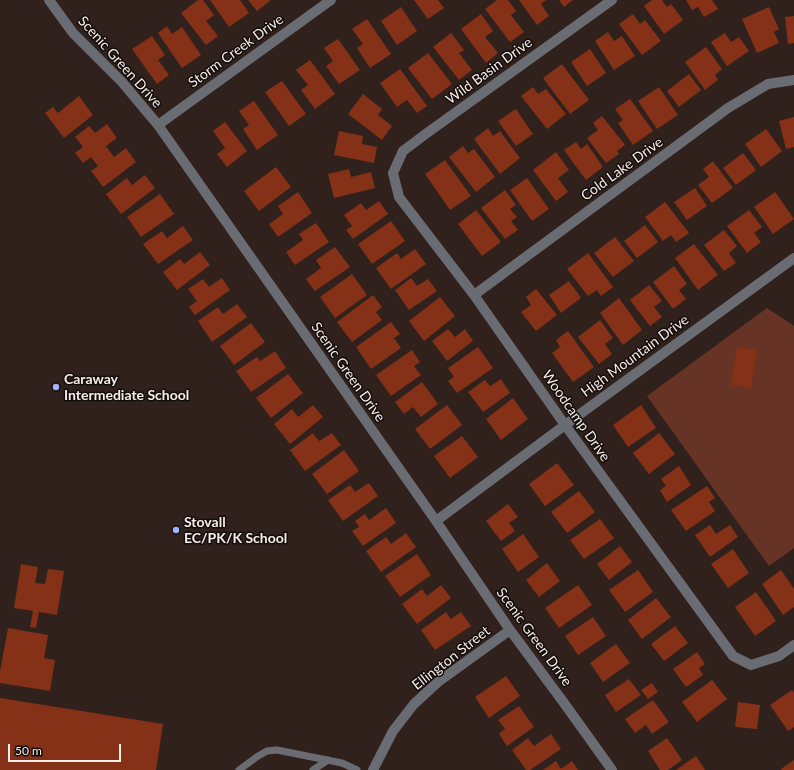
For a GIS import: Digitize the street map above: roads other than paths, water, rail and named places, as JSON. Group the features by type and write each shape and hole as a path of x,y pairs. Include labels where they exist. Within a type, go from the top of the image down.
{"street":[{"name":"Scenic Green Drive","path":"49,0 73,33 122,82 158,125 436,521 510,630 612,770"},
{"name":"Storm Creek Drive","path":"158,125 331,0"},
{"name":"Wild Basin Drive","path":"393,173 403,151 612,0"},
{"name":"Cold Lake Drive","path":"474,295 728,108 768,84 794,80"},
{"name":"Woodcamp Drive","path":"393,173 399,197 474,295 565,425 732,656 751,665 779,656 794,645"},
{"name":"High Mountain Drive","path":"436,521 794,258"},
{"name":"Ellington Street","path":"373,770 393,731 414,704 438,682 510,630"}],"lane":[{"path":"238,770 267,751 277,750 342,762 357,770"},
{"path":"313,770 328,760"}],"place":[{"name":"Caraway Intermediate School","path":"56,387"},
{"name":"Stovall EC/PK/K School","path":"176,530"}]}
